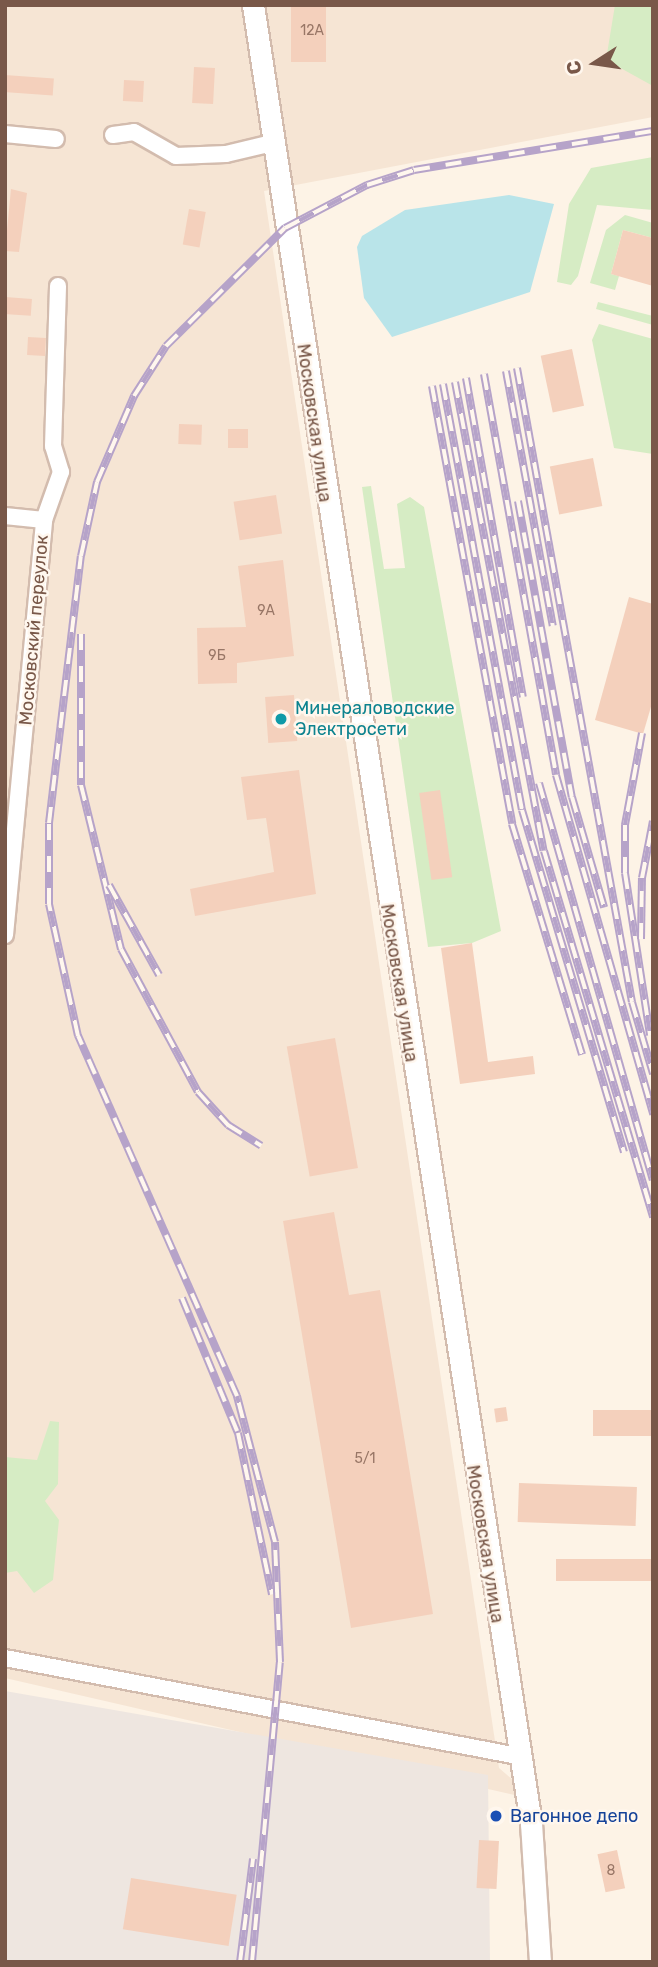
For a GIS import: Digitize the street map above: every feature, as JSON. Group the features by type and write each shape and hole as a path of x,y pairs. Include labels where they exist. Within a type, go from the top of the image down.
{"street":[{"name":"Московская улица","path":"253,5 517,1756 531,1823 540,1962"},
{"path":"113,135 134,132 176,156 226,154 272,143"},
{"path":"5,134 57,139"},
{"name":"Московский переулок","path":"5,935 44,520 61,472 53,446 58,286"},
{"path":"5,516 44,520"},
{"path":"5,1658 517,1756"}],"shaded area":[{"path":"5,5 653,5 653,117 264,191 499,1768 536,1800 5,1678"},
{"path":"5,1691 488,1775 490,1962 5,1962"}],"green space":[{"path":"615,5 653,5 653,86 606,60"},
{"path":"653,157 653,210 597,205 578,276 571,285 557,282 569,204 591,168"},
{"path":"625,215 653,223 653,238 623,230 611,274 619,276 615,290 590,283 606,230"},
{"path":"598,302 653,316 653,325 596,309"},
{"path":"599,324 653,339 653,454 614,448 592,340"},
{"path":"371,486 384,569 405,568 397,504 410,497 424,507 501,931 472,943 428,947 362,487"},
{"path":"50,1421 59,1422 58,1484 45,1501 59,1520 53,1580 34,1593 17,1571 5,1573 5,1457 37,1460"}],"water":[{"path":"509,195 554,204 530,292 392,337 364,298 357,247 362,236 405,210"}],"building":[{"path":"291,5 326,5 326,62 291,62"},
{"path":"194,67 215,68 213,104 192,103"},
{"path":"5,75 54,78 53,95 5,92"},
{"path":"124,80 144,81 143,102 123,101"},
{"path":"11,189 27,193 19,252 5,251"},
{"path":"189,209 206,212 199,247 183,244"},
{"path":"623,230 653,238 653,286 611,274"},
{"path":"5,297 32,299 31,316 5,314"},
{"path":"28,337 46,338 45,356 27,355"},
{"path":"572,349 584,406 553,412 541,356"},
{"path":"179,424 202,425 201,445 178,444"},
{"path":"228,429 248,429 248,448 228,448"},
{"path":"593,458 602,506 559,514 550,466"},
{"path":"276,495 282,534 240,540 234,502"},
{"path":"283,560 294,656 237,663 237,683 198,684 197,628 246,627 238,566"},
{"path":"629,597 653,604 653,700 643,734 595,720"},
{"name":"Минераловодские Электросети","path":"294,695 297,741 268,743 265,697"},
{"path":"299,770 316,894 195,916 190,889 274,872 266,818 247,820 241,777"},
{"path":"440,790 452,877 431,880 419,793"},
{"path":"472,943 488,1062 533,1056 535,1074 460,1084 441,948"},
{"path":"335,1038 358,1168 310,1177 287,1047"},
{"path":"334,1212 349,1295 380,1290 433,1614 351,1628 283,1221"},
{"path":"506,1407 508,1421 496,1423 494,1409"},
{"path":"593,1410 653,1410 653,1436 593,1436"},
{"path":"519,1483 637,1487 636,1526 518,1522"},
{"path":"556,1559 653,1559 653,1581 556,1581"},
{"path":"479,1840 499,1841 496,1889 476,1888"},
{"path":"617,1850 625,1888 606,1892 597,1854"},
{"path":"131,1878 237,1895 229,1946 123,1929"}],"railway":[{"path":"252,1962 280,1662 275,1542 237,1396 78,1036 49,904 49,823 81,556 97,482 134,396 166,346 285,228 367,185 414,170 653,131"},
{"path":"517,368 632,1002 653,1074"},
{"path":"506,371 553,626"},
{"path":"484,374 556,775 653,1114"},
{"path":"466,378 523,697"},
{"path":"455,382 544,851 653,1217"},
{"path":"443,384 522,810 624,1152"},
{"path":"432,386 512,824 582,1055"},
{"path":"518,501 572,797 604,907"},
{"path":"81,634 81,785 121,949 198,1092 228,1125 261,1146"},
{"path":"642,733 625,825 625,873 650,1035"},
{"path":"539,783 653,1180"},
{"path":"641,939 642,878 653,821"},
{"path":"109,885 159,975"},
{"path":"182,1298 238,1433 272,1594"},
{"path":"240,1962 253,1859"}],"place":[{"name":"Минераловодские Электросети","path":"281,719"},
{"name":"Вагонное депо","path":"496,1816"}]}
